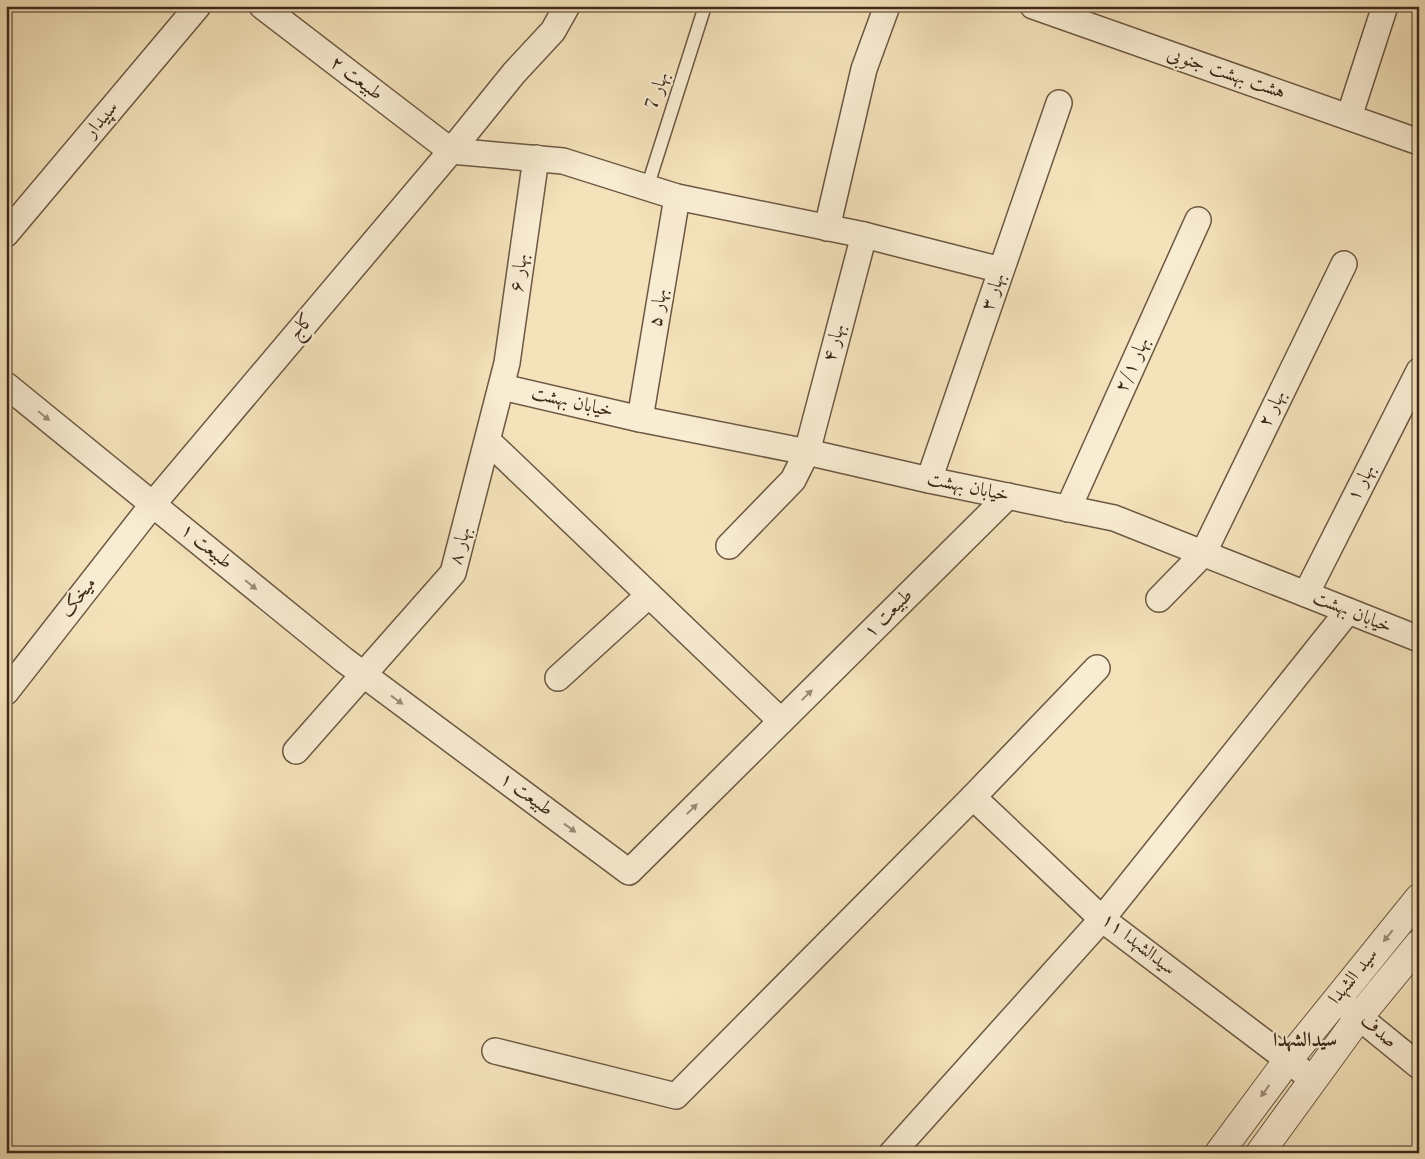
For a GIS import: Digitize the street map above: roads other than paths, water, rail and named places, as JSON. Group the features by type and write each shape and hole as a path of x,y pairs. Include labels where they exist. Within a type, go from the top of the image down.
{"street":[{"name":"سپیدار","path":"6,234 198,6"},
{"name":"طبیعت ۲","path":"262,6 450,151"},
{"name":"کاج","path":"153,504 514,73 553,31 567,6"},
{"path":"827,228 864,69 887,6"},
{"path":"1349,117 1385,6"},
{"name":"هشت بهشت جنوبی","path":"1040,7 1419,142"},
{"name":"بهار ۳","path":"929,480 1059,104"},
{"path":"450,151 563,161 677,197 864,235 1001,270"},
{"name":"بهار ۶","path":"502,387 508,363 536,158"},
{"name":"بهار ۵","path":"640,419 677,197"},
{"name":"بهار ۲/۱","path":"1068,509 1198,220"},
{"name":"بهار ۴","path":"729,546 792,480 807,452 864,235"},
{"name":"بهار ۲","path":"1159,599 1203,554 1344,264"},
{"name":"بهار ۱","path":"1306,594 1419,371"},
{"name":"طبیعت ۱","path":"6,385 344,660 629,872 1008,496"},
{"name":"خیابان بهشت","path":"502,387 640,419 807,452 929,480 1114,518 1419,639"},
{"name":"بهار ۸","path":"296,751 454,573 502,387"},
{"path":"488,441 781,721"},
{"name":"میخک","path":"6,692 153,504"},
{"path":"558,678 649,595"},
{"path":"892,1153 1102,919 1348,611"},
{"path":"495,1051 676,1096 973,797 1098,668"},
{"name":"سیدالشهدا ۱۱","path":"973,797 1102,919 1313,1080"},
{"name":"سید الشهدا","path":"1219,1153 1288,1060 1419,898"},
{"name":"سید الشهدا","path":"1260,1153 1359,1017 1419,944"},
{"name":"صدف","path":"1336,999 1419,1066"}],"lane":[{"name":"بهار 7","path":"647,188 705,6"}],"district":[{"name":"سیدالشهدا","path":"1305,1041"}]}
